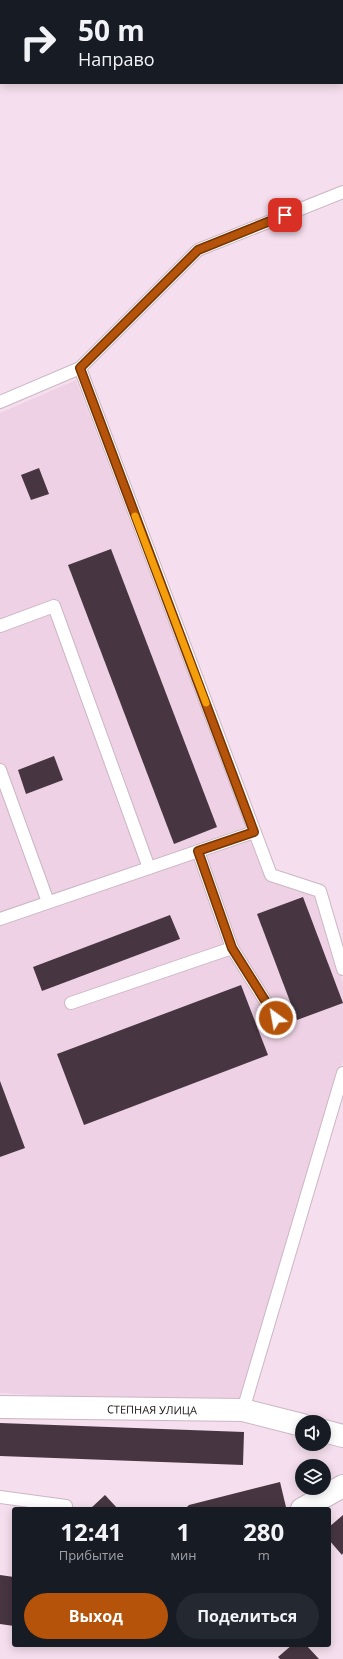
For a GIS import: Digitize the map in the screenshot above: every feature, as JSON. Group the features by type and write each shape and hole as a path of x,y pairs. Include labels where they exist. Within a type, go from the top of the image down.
{"street":[{"name":"СТЕПНАЯ УЛИЦА","path":"0,1407 243,1410 295,1424"},
{"path":"331,1433 343,1436"},
{"path":"306,1507 343,1486"}],"lane":[{"path":"0,402 80,368 198,250 343,192"},
{"path":"80,368 271,875 320,891 343,969"},
{"path":"0,626 54,606 149,868"},
{"path":"0,770 48,902"},
{"path":"0,919 254,832"},
{"path":"198,851 232,948 276,1018"},
{"path":"71,1003 232,948"},
{"path":"243,1410 343,1073"},
{"path":"0,1497 66,1506"}],"shaded area":[{"path":"76,380 267,879 316,895 343,984 343,1060 242,1407 0,1393 0,413"}],"building":[{"path":"39,468 49,494 31,500 21,475"},
{"path":"111,549 217,827 174,844 68,565"},
{"path":"54,756 63,780 26,794 18,770"},
{"path":"303,897 343,1003 297,1020 257,914"},
{"path":"170,915 180,939 42,991 33,967"},
{"path":"241,985 268,1055 84,1125 57,1054"},
{"path":"0,1081 25,1148 0,1157"},
{"path":"0,1423 244,1432 243,1465 0,1456"},
{"path":"280,1482 286,1507 187,1507 189,1505"},
{"path":"105,1495 116,1507 92,1507"},
{"path":"343,1515 342,1555 331,1542 331,1525"},
{"path":"0,1575 12,1577 12,1626 0,1624"},
{"path":"290,1647 308,1647 319,1659 280,1659 278,1657"}],"slow traffic":[{"path":"135,516 206,703"}],"route":[{"path":"276,1018 232,948 198,851 254,832 80,368 198,250 285,215"}]}
